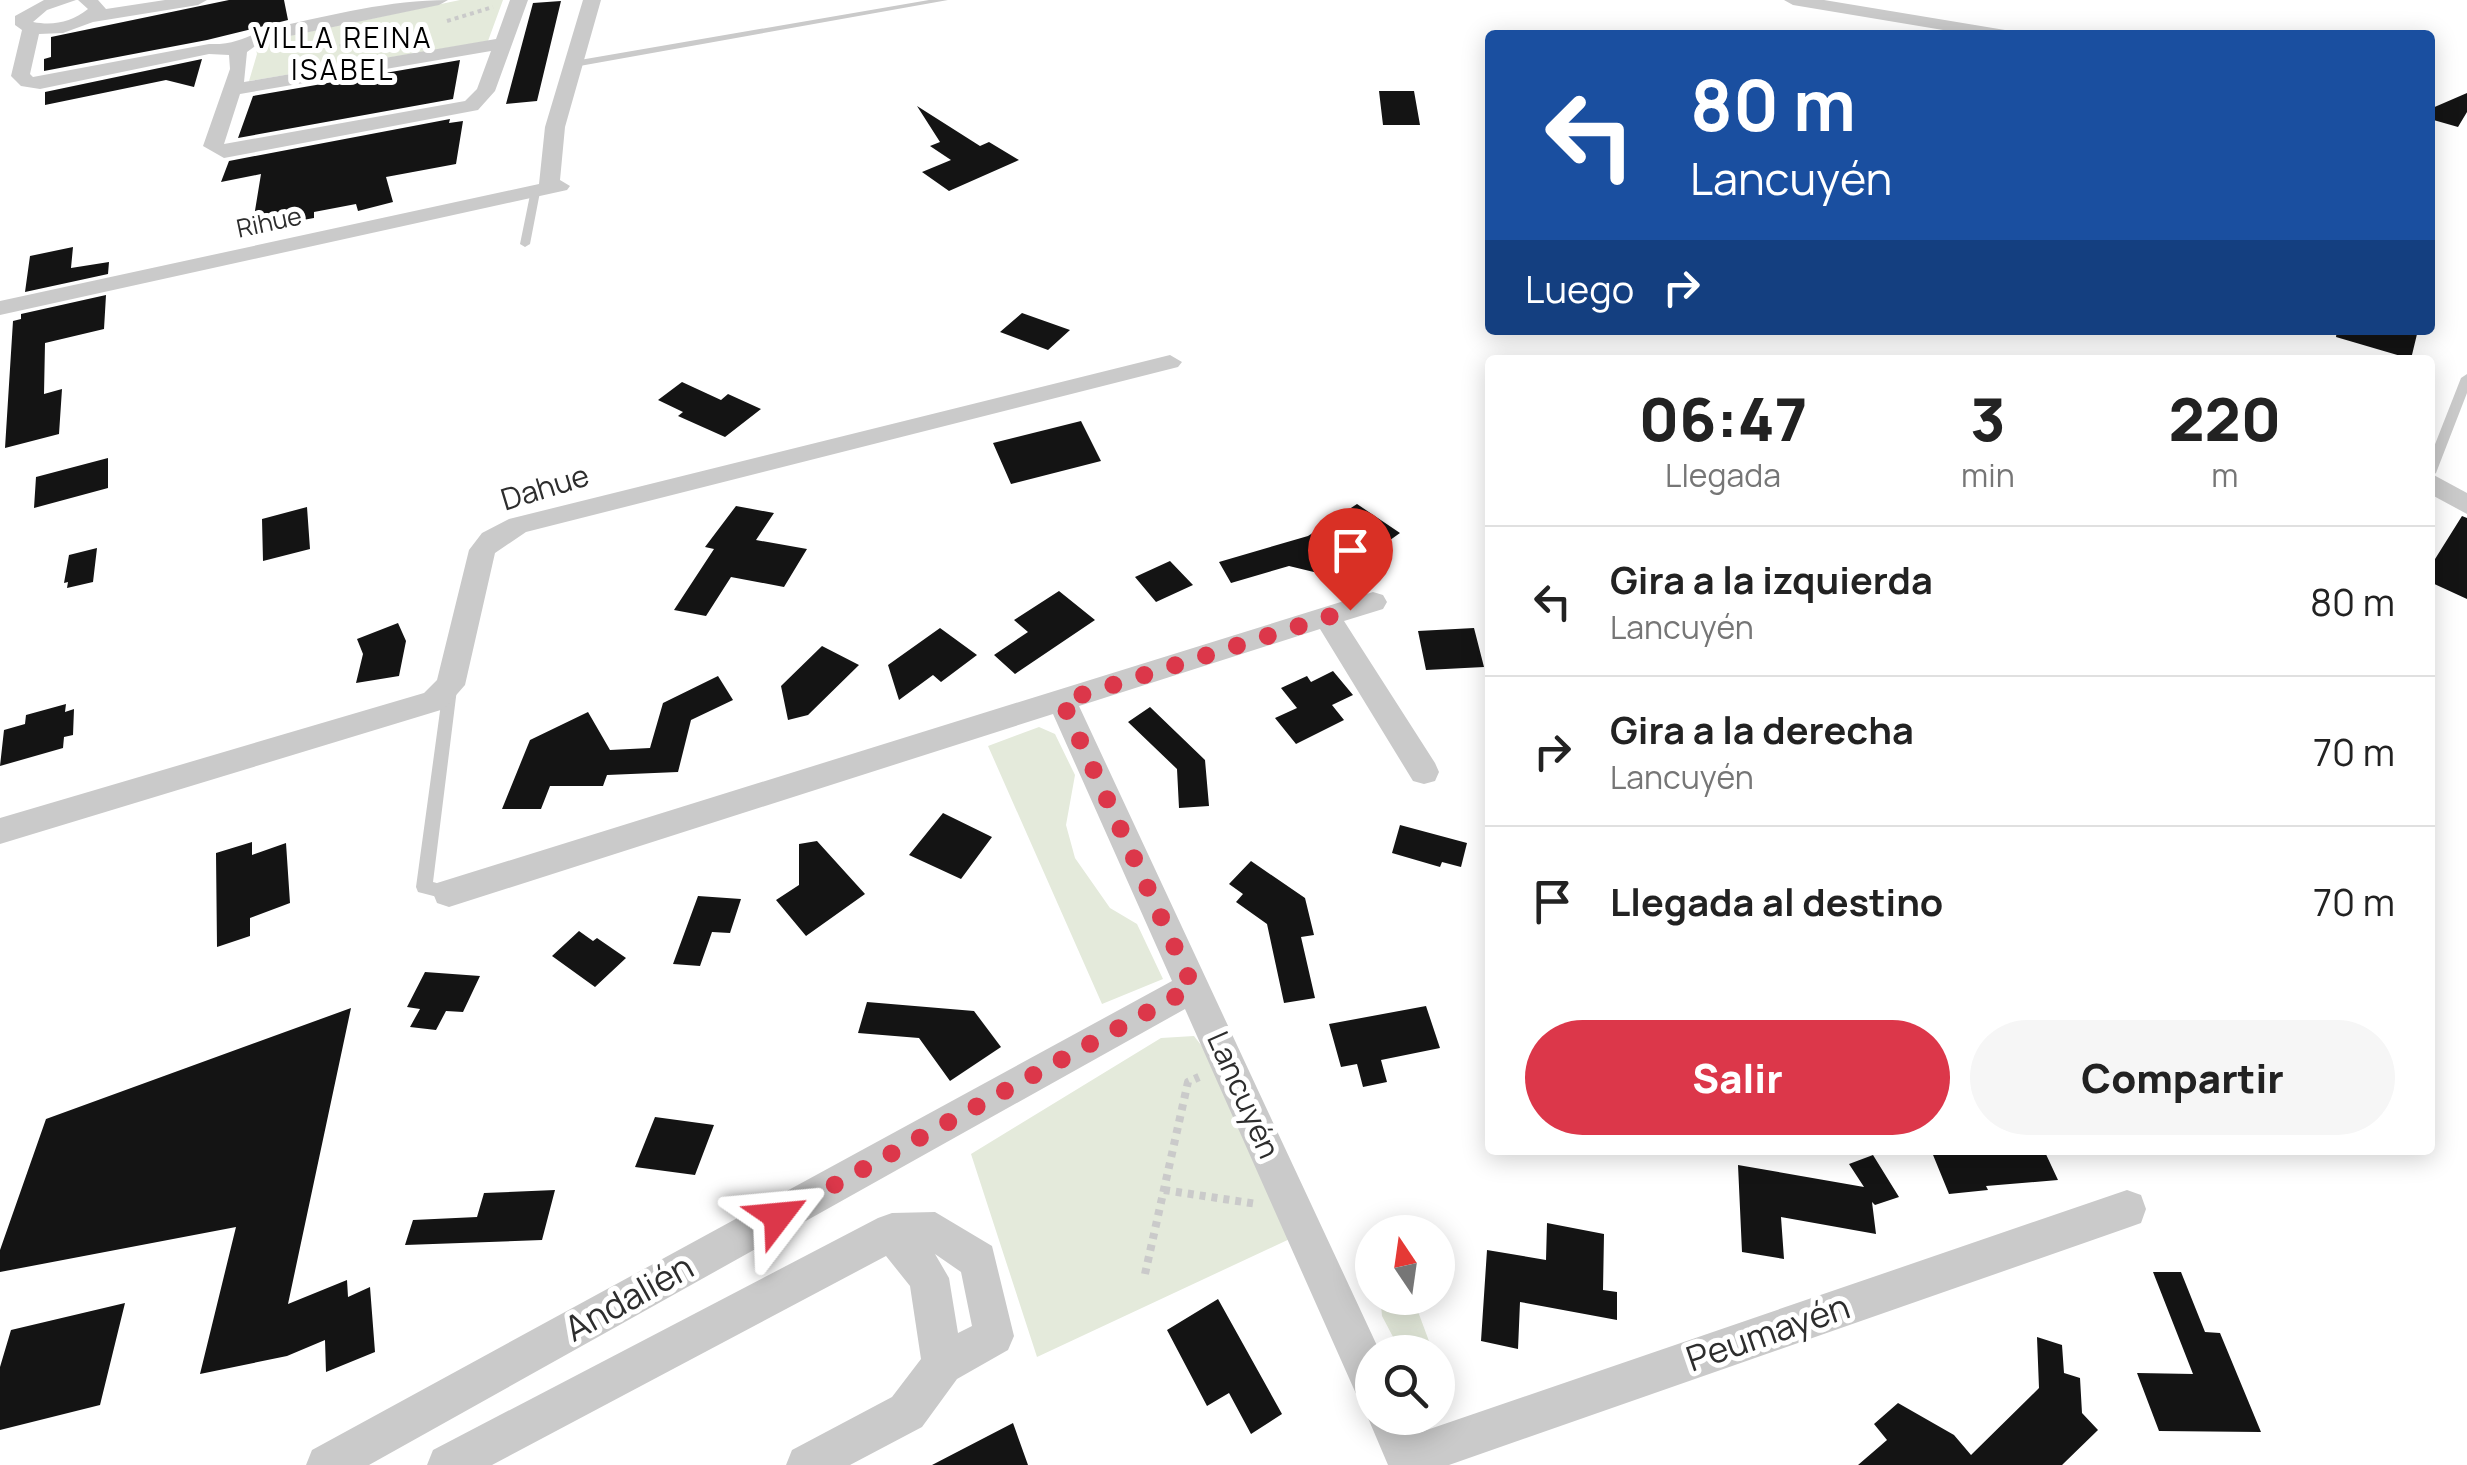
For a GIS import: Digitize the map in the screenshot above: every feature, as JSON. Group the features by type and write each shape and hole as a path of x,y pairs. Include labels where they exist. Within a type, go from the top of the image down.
{"street":[{"path":"15,22 41,6 67,0"},
{"path":"15,22 56,28 88,9 198,0"},
{"path":"15,22 20,76 32,83 209,49 238,50 255,38 274,33 438,0"},
{"path":"548,189 555,127 592,0"},
{"path":"1793,0 1975,30"},
{"path":"1910,19 1918,0"},
{"path":"238,50 239,68 213,146 224,152 476,103 486,91 506,43 509,3"},
{"path":"232,90 506,43"},
{"name":"Rihue","path":"0,308 548,189"},
{"name":"Dahue","path":"450,685 482,550 491,540 518,525 1170,362"},
{"path":"2435,485 2467,505"},
{"path":"449,893 1374,602"},
{"path":"1326,617 1424,772"},
{"path":"0,831 404,712 434,701 450,685"},
{"name":"Lancuyén","path":"1062,701 1355,1343"},
{"name":"Andalién","path":"328,1465 1193,987"},
{"name":"Peumayén","path":"1409,1462 2128,1208"},
{"path":"448,1465 892,1232 929,1278 942,1364 907,1412 807,1465"},
{"path":"1397,1435 1409,1462"}],"lane":[{"path":"574,64 944,0"},
{"path":"525,244 548,189"},
{"path":"2435,460 2467,378"},
{"path":"449,893 424,887 450,685"}],"path":[{"path":"444,22 509,3"},
{"path":"384,30 379,36 385,41"},
{"path":"1145,1274 1188,1082 1228,1064"},
{"path":"1164,1190 1295,1210"}],"green space":[{"path":"460,0 503,0 488,41 249,81 257,54 255,45 260,42"},
{"path":"1039,727 1055,734 1075,775 1066,825 1075,858 1110,908 1137,924 1163,979 1102,1004 988,746"},
{"path":"1194,1036 1208,1054 1296,1236 1037,1357 971,1154 1161,1038"},
{"path":"1419,1315 1427,1335 1392,1335 1382,1316"}],"building":[{"path":"229,0 284,0 288,20 207,40 44,71 44,59 51,57 51,37"},
{"path":"561,1 537,101 506,104 533,3"},
{"path":"202,59 194,87 166,80 45,105 45,92"},
{"path":"460,60 453,99 238,138 253,96"},
{"path":"1379,91 1414,91 1420,125 1383,125"},
{"path":"2467,93 2467,112 2458,127 2435,120 2435,107"},
{"path":"917,106 980,146 989,142 1019,160 949,191 922,172 951,160 930,146 940,142"},
{"path":"450,119 449,123 463,121 456,164 386,177 393,202 358,211 356,204 314,212 314,218 252,229 261,174 221,182 229,161"},
{"path":"73,247 71,268 109,262 108,274 25,292 30,256"},
{"path":"106,295 104,329 45,343 44,394 62,389 59,434 5,448 13,321 21,319 21,314"},
{"path":"1022,313 1070,330 1048,350 1000,332"},
{"path":"2417,335 2412,355 2397,355 2336,337"},
{"path":"682,382 721,400 728,394 761,409 725,437 678,416 683,412 658,400"},
{"path":"1081,421 1101,461 1011,484 993,443"},
{"path":"108,458 108,488 34,508 36,477"},
{"path":"1357,504 1400,533 1362,560 1334,540 1334,553 1326,555 1318,573 1289,566 1231,583 1219,562 1308,536"},
{"path":"736,506 774,513 756,540 807,549 784,587 731,577 706,616 674,610 714,549 705,547"},
{"path":"307,507 310,549 263,561 262,519"},
{"path":"2462,516 2467,518 2467,599 2435,584 2435,559"},
{"path":"97,548 93,582 67,588 68,582 64,583 69,555"},
{"path":"1170,561 1193,585 1156,602 1135,577"},
{"path":"1059,591 1095,620 1015,674 994,655 1028,632 1014,620"},
{"path":"398,623 406,641 399,676 356,683 363,654 357,639"},
{"path":"940,628 977,655 941,682 933,675 899,700 888,665"},
{"path":"1474,628 1484,667 1426,670 1418,631"},
{"path":"822,646 859,665 808,715 788,720 781,686"},
{"path":"1333,671 1353,695 1332,705 1344,720 1296,744 1275,718 1297,708 1281,688 1307,676 1311,682"},
{"path":"718,676 733,700 691,720 678,772 607,775 603,786 550,786 541,809 502,809 530,740 588,712 610,750 650,748 663,703"},
{"path":"66,704 65,712 74,709 73,735 64,737 63,748 0,766 4,730 25,724 26,715"},
{"path":"1150,707 1205,760 1209,806 1179,808 1177,769 1128,722"},
{"path":"943,813 992,837 961,879 909,855"},
{"path":"1400,825 1467,843 1461,867 1442,862 1440,867 1392,853"},
{"path":"817,841 865,894 806,936 776,900 799,885 799,844"},
{"path":"252,842 252,855 286,843 290,903 250,918 250,936 217,947 216,853"},
{"path":"1251,861 1305,898 1314,935 1301,937 1315,998 1284,1003 1267,924 1236,902 1243,894 1229,884"},
{"path":"698,896 741,899 730,933 712,932 700,966 673,964"},
{"path":"579,931 626,958 595,987 552,956"},
{"path":"425,972 480,976 463,1012 446,1011 436,1030 410,1027 420,1009 407,1007"},
{"path":"867,1002 974,1011 1001,1047 950,1081 919,1038 858,1033"},
{"path":"1426,1006 1440,1048 1381,1060 1387,1082 1363,1087 1357,1064 1341,1067 1329,1024"},
{"path":"351,1008 288,1304 347,1280 348,1297 370,1287 375,1352 326,1372 325,1340 287,1356 200,1374 236,1227 0,1272 0,1250 46,1119"},
{"path":"655,1117 714,1125 695,1175 635,1167"},
{"path":"1873,1155 1899,1197 1875,1205 1872,1202 1876,1234 1781,1217 1784,1259 1742,1252 1738,1165 1864,1187 1849,1164"},
{"path":"1933,1155 2046,1155 2058,1180 1986,1186 1988,1190 1949,1194"},
{"path":"555,1190 542,1240 405,1245 413,1220 477,1217 484,1193"},
{"path":"1547,1223 1604,1234 1603,1290 1617,1292 1617,1320 1520,1302 1518,1349 1481,1341 1487,1250 1546,1260"},
{"path":"2153,1272 2181,1272 2205,1332 2220,1333 2261,1432 2159,1431 2137,1373 2193,1374"},
{"path":"1218,1299 1282,1414 1251,1434 1229,1393 1207,1406 1167,1330"},
{"path":"125,1303 100,1405 0,1430 0,1367 11,1330"},
{"path":"2037,1337 2062,1345 2064,1373 2080,1378 2082,1413 2098,1430 2062,1465 1858,1465 1887,1440 1874,1424 1898,1403 1954,1435 1971,1455 2039,1388"},
{"path":"1013,1423 1028,1465 932,1465"}],"district":[{"name":"VILLA REINA ISABEL","path":"343,54"}],"route":[{"path":"778,1216 1193,987 1062,701 1350,610"}]}
